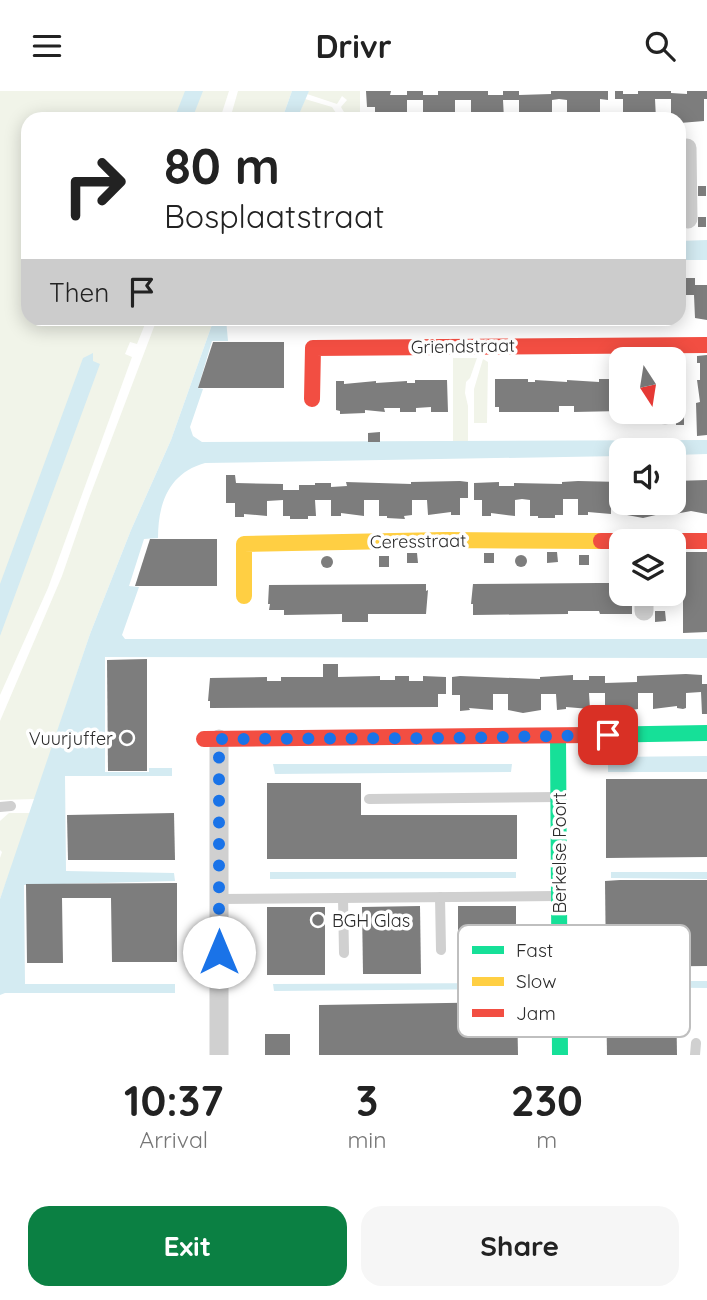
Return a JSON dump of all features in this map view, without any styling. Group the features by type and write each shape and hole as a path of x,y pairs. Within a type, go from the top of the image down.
{"street":[{"path":"686,148 707,148"},
{"path":"686,191 688,219"},
{"name":"Griendstraat","path":"686,348 707,345"},
{"name":"Griendstraat","path":"312,400 313,348 609,351"},
{"name":"Ceresstraat","path":"244,596 244,544 445,540 609,541"},
{"name":"Ceresstraat","path":"686,541 707,541"},
{"path":"219,1055 219,899 211,739 707,733"},
{"name":"Berkelse Poort","path":"558,736 559,925"},
{"name":"Berkelse Poort","path":"560,1037 560,1055"}],"lane":[{"path":"369,799 558,797"},
{"path":"219,899 559,895"},
{"path":"440,897 441,950"},
{"path":"343,898 344,953"},
{"path":"695,1043 695,1055"}],"shaded area":[{"path":"0,91 229,91 222,112 21,112 21,326 144,326 137,344 130,342 125,354 132,357 48,588 0,695"},
{"path":"238,91 292,91 284,112 232,112"},
{"path":"309,91 360,91 360,112 344,112 341,107 347,100 342,96 337,104 307,94"},
{"path":"305,99 332,107 335,112 300,112"},
{"path":"154,326 212,326 171,440 131,530 90,634 35,799 0,800 0,721 62,576"},
{"path":"453,358 477,358 466,382 468,441 453,441"},
{"path":"483,359 488,362 487,423 474,423 474,389"},
{"path":"9,813 31,813 0,899 0,821"}],"water":[{"path":"185,91 203,91 195,112 177,112"},
{"path":"292,91 309,91 300,112 284,112"},
{"path":"707,240 707,260 686,260 686,241"},
{"path":"212,326 227,326 228,341 212,341 198,388 203,389 190,427 193,436 202,442 609,440 609,456 205,463 182,474 174,482 163,502 158,538 144,539 129,586 139,587 122,635 125,639 707,639 707,658 105,657 105,772 149,772 149,768 172,768 172,776 65,776 66,871 174,873 175,881 24,885 25,984 175,984 175,993 0,995 0,899 90,634 131,530 171,440"},
{"path":"93,353 93,361 100,364 0,636 0,584 83,358"},
{"path":"686,440 707,440 707,454 686,455"},
{"path":"707,756 707,772 608,772 608,757"},
{"path":"273,764 512,764 511,772 275,774"},
{"path":"270,872 516,872 516,878 270,879"},
{"path":"611,872 707,872 707,879 611,878"},
{"path":"690,981 707,981 707,988 690,988"},
{"path":"458,983 458,989 274,991 273,984"}],"building":[{"path":"366,91 391,91 390,95 407,95 407,91 423,91 423,95 438,95 438,91 488,91 488,95 503,95 503,91 519,91 519,95 551,94 551,91 608,91 608,100 600,99 600,112 567,112 567,100 559,99 552,100 552,112 519,112 519,100 503,100 504,112 471,112 471,100 455,100 455,112 423,112 423,100 407,100 407,112 375,112 375,107 367,107"},
{"path":"615,91 623,91 623,94 671,91 687,94 687,91 707,91 707,99 704,99 704,121 686,122 686,112 671,112 671,99 655,99 656,112 623,112 623,99 615,99"},
{"path":"698,186 706,186 706,196 698,196"},
{"path":"698,217 706,217 706,227 698,227"},
{"path":"686,278 695,278 695,285 707,285 707,320 695,318 694,295 686,295"},
{"path":"213,342 284,342 284,388 198,388"},
{"path":"707,355 707,435 697,436 696,403 700,402 697,380 700,380 700,363 697,363 697,356"},
{"path":"495,379 599,382 599,379 609,379 609,411 574,412 574,406 559,406 559,412 499,412 499,407 495,407"},
{"path":"415,380 447,380 448,412 431,412 431,407 416,408 416,412 384,408 385,412 365,410 365,413 340,414 340,411 336,410 336,381 344,381 344,384 376,381 415,383"},
{"path":"380,432 380,442 368,442 368,433"},
{"path":"226,475 235,475 236,483 283,484 283,490 299,490 299,485 315,483 331,483 331,487 347,486 346,482 411,484 460,481 468,482 468,498 460,498 460,515 451,515 451,512 428,515 427,500 412,500 412,515 404,516 405,519 387,518 379,516 379,500 364,500 364,516 341,513 341,516 331,516 331,500 315,500 316,516 290,519 290,516 283,516 283,500 267,501 267,516 244,514 244,517 235,517 235,503 226,503"},
{"path":"707,480 707,514 686,512 686,481"},
{"path":"499,482 499,486 514,486 514,483 609,482 609,514 588,512 588,515 578,515 578,499 563,499 563,515 538,518 530,516 530,500 522,499 515,500 515,516 491,513 491,516 482,516 482,500 474,500 474,483"},
{"path":"627,515 656,515 643,518"},
{"path":"150,539 217,539 217,586 135,586"},
{"path":"547,552 557,552 558,562 547,563"},
{"path":"686,552 707,552 707,632 683,633"},
{"path":"407,553 417,553 418,563 407,563"},
{"path":"484,553 494,553 494,563 484,563"},
{"path":"521,555 527,561 521,567 515,561"},
{"path":"579,555 589,555 589,565 579,565"},
{"path":"327,556 333,562 327,568 321,562"},
{"path":"379,556 389,556 389,567 379,567"},
{"path":"609,583 609,606 632,606 632,614 568,611 568,614 473,615 473,584"},
{"path":"426,584 426,614 368,614 368,622 342,622 342,614 284,615 284,610 269,610 268,604 269,585"},
{"path":"655,611 665,611 666,621 655,622"},
{"name":"Vuurjuffer","path":"147,659 147,771 108,771 107,660"},
{"path":"323,664 338,664 338,677 380,676 380,680 395,680 395,676 409,676 409,681 423,681 423,676 446,677 446,694 438,694 438,707 210,708 210,678 267,677 267,681 281,681 281,677 323,677"},
{"path":"573,675 573,680 589,680 589,676 605,676 605,683 637,682 637,676 702,675 702,684 707,684 707,714 702,714 701,692 686,693 686,708 683,709 677,706 653,709 653,693 638,693 638,709 619,712 605,709 605,693 589,693 590,709 566,707 557,710 556,694 541,694 541,710 523,713 508,710 508,694 493,694 493,710 469,708 470,710 460,711 460,695 452,695 452,677 460,676 540,679"},
{"path":"606,779 707,779 707,857 606,858"},
{"path":"267,783 361,783 361,815 517,815 517,859 267,859"},
{"path":"174,813 175,860 68,860 67,815"},
{"path":"707,880 707,966 690,966 690,925 606,925 605,881"},
{"path":"177,883 177,962 112,962 111,898 62,898 63,963 27,963 26,884"},
{"path":"420,906 421,974 363,974 362,907"},
{"path":"458,906 516,906 516,925 458,925"},
{"path":"267,907 325,907 325,975 267,975"},
{"path":"458,1003 458,1037 518,1037 518,1055 319,1055 319,1005"},
{"path":"265,1034 290,1034 290,1055 265,1055"},
{"path":"607,1037 677,1037 677,1055 607,1055"}],"traffic: fast":[{"path":"591,735 707,733"},
{"path":"558,736 559,925"},
{"path":"560,1037 560,1055"}],"traffic: slow":[{"path":"244,596 244,544 445,540 601,541"}],"traffic: jam":[{"path":"312,399 313,348 707,345"},
{"path":"601,541 707,541"},
{"path":"204,739 591,735"}],"place":[{"name":"Vuurjuffer","path":"127,738"},
{"name":"BGH Glas","path":"318,920"}],"route":[{"path":"219,952 219,739 608,735"}]}
